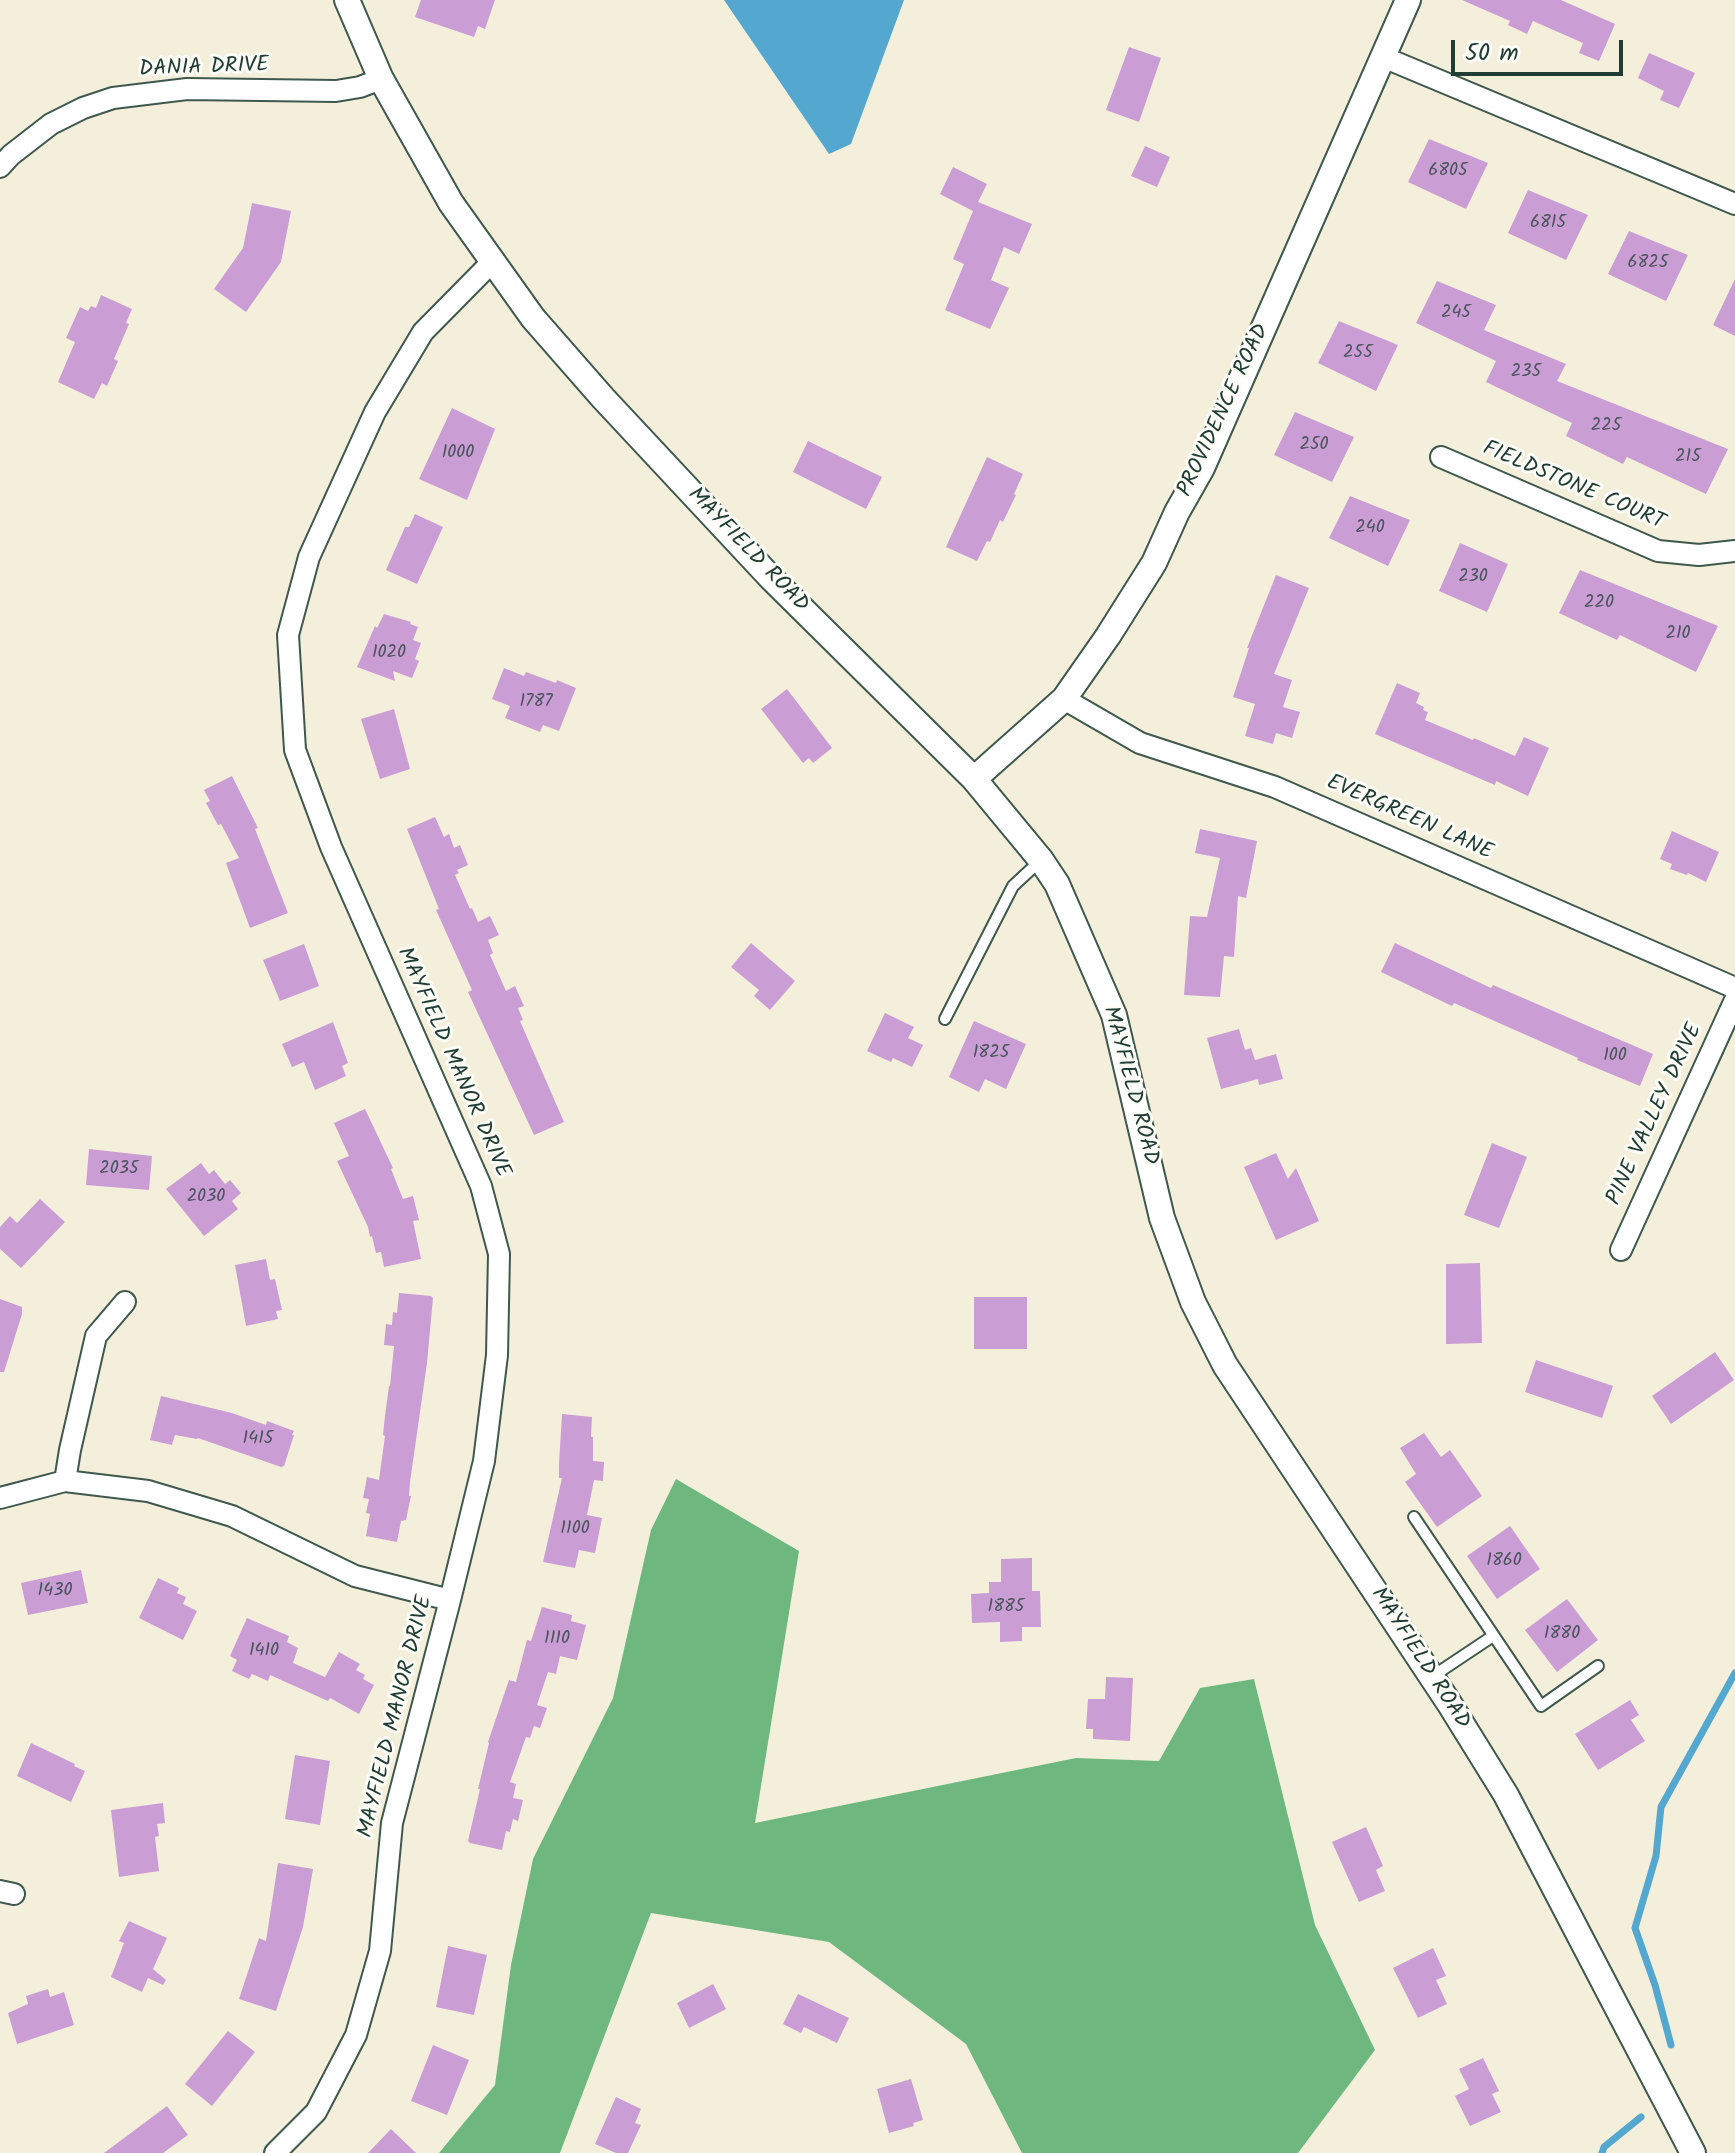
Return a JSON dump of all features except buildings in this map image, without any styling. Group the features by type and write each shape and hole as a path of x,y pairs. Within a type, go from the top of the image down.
{"street":[{"name":"MAYFIELD ROAD","path":"347,0 381,79 451,203 533,318 678,480 771,578 974,779 1057,884 1114,1015 1162,1218 1193,1302 1225,1365 1506,1795 1693,2153"},
{"name":"PROVIDENCE ROAD","path":"974,779 1064,699 1154,563 1177,512 1202,468 1408,0"},
{"path":"1383,57 1735,204"},
{"name":"DANIA DRIVE","path":"0,167 51,124 113,98 187,89 336,91 381,79"},
{"name":"MAYFIELD MANOR DRIVE","path":"275,2153 316,2112 356,2035 380,1951 392,1823 484,1461 497,1355 499,1254 481,1186 331,847 295,750 288,635 309,557 375,412 423,332 492,262"},
{"name":"FIELDSTONE COURT","path":"1441,457 1658,551 1699,555 1735,551"},
{"name":"EVERGREEN LANE","path":"1064,699 1140,743 1275,787 1735,988"},
{"name":"PINE VALLEY DRIVE","path":"1621,1250 1735,1000"},
{"path":"65,1481 96,1336 125,1302"},
{"path":"0,1498 65,1481 148,1491 232,1516 355,1576 450,1600"}],"lane":[{"path":"945,1019 1013,886 1041,860"},
{"path":"1414,1517 1541,1706 1598,1666"},
{"path":"1431,1677 1493,1636"}],"green space":[{"path":"676,1479 799,1551 755,1823 1076,1758 1159,1761 1200,1688 1254,1679 1315,1925 1375,2050 1298,2153 1022,2153 966,2044 829,1942 651,1913 560,2153 439,2153 495,2085 511,1965 533,1859 613,1698 651,1530"}],"water":[{"path":"724,0 904,0 851,144 829,154"}],"waterway":[{"path":"1671,2045 1635,1928 1656,1856 1661,1807 1735,1673"},
{"path":"1602,2153 1604,2147 1641,2117"}]}
